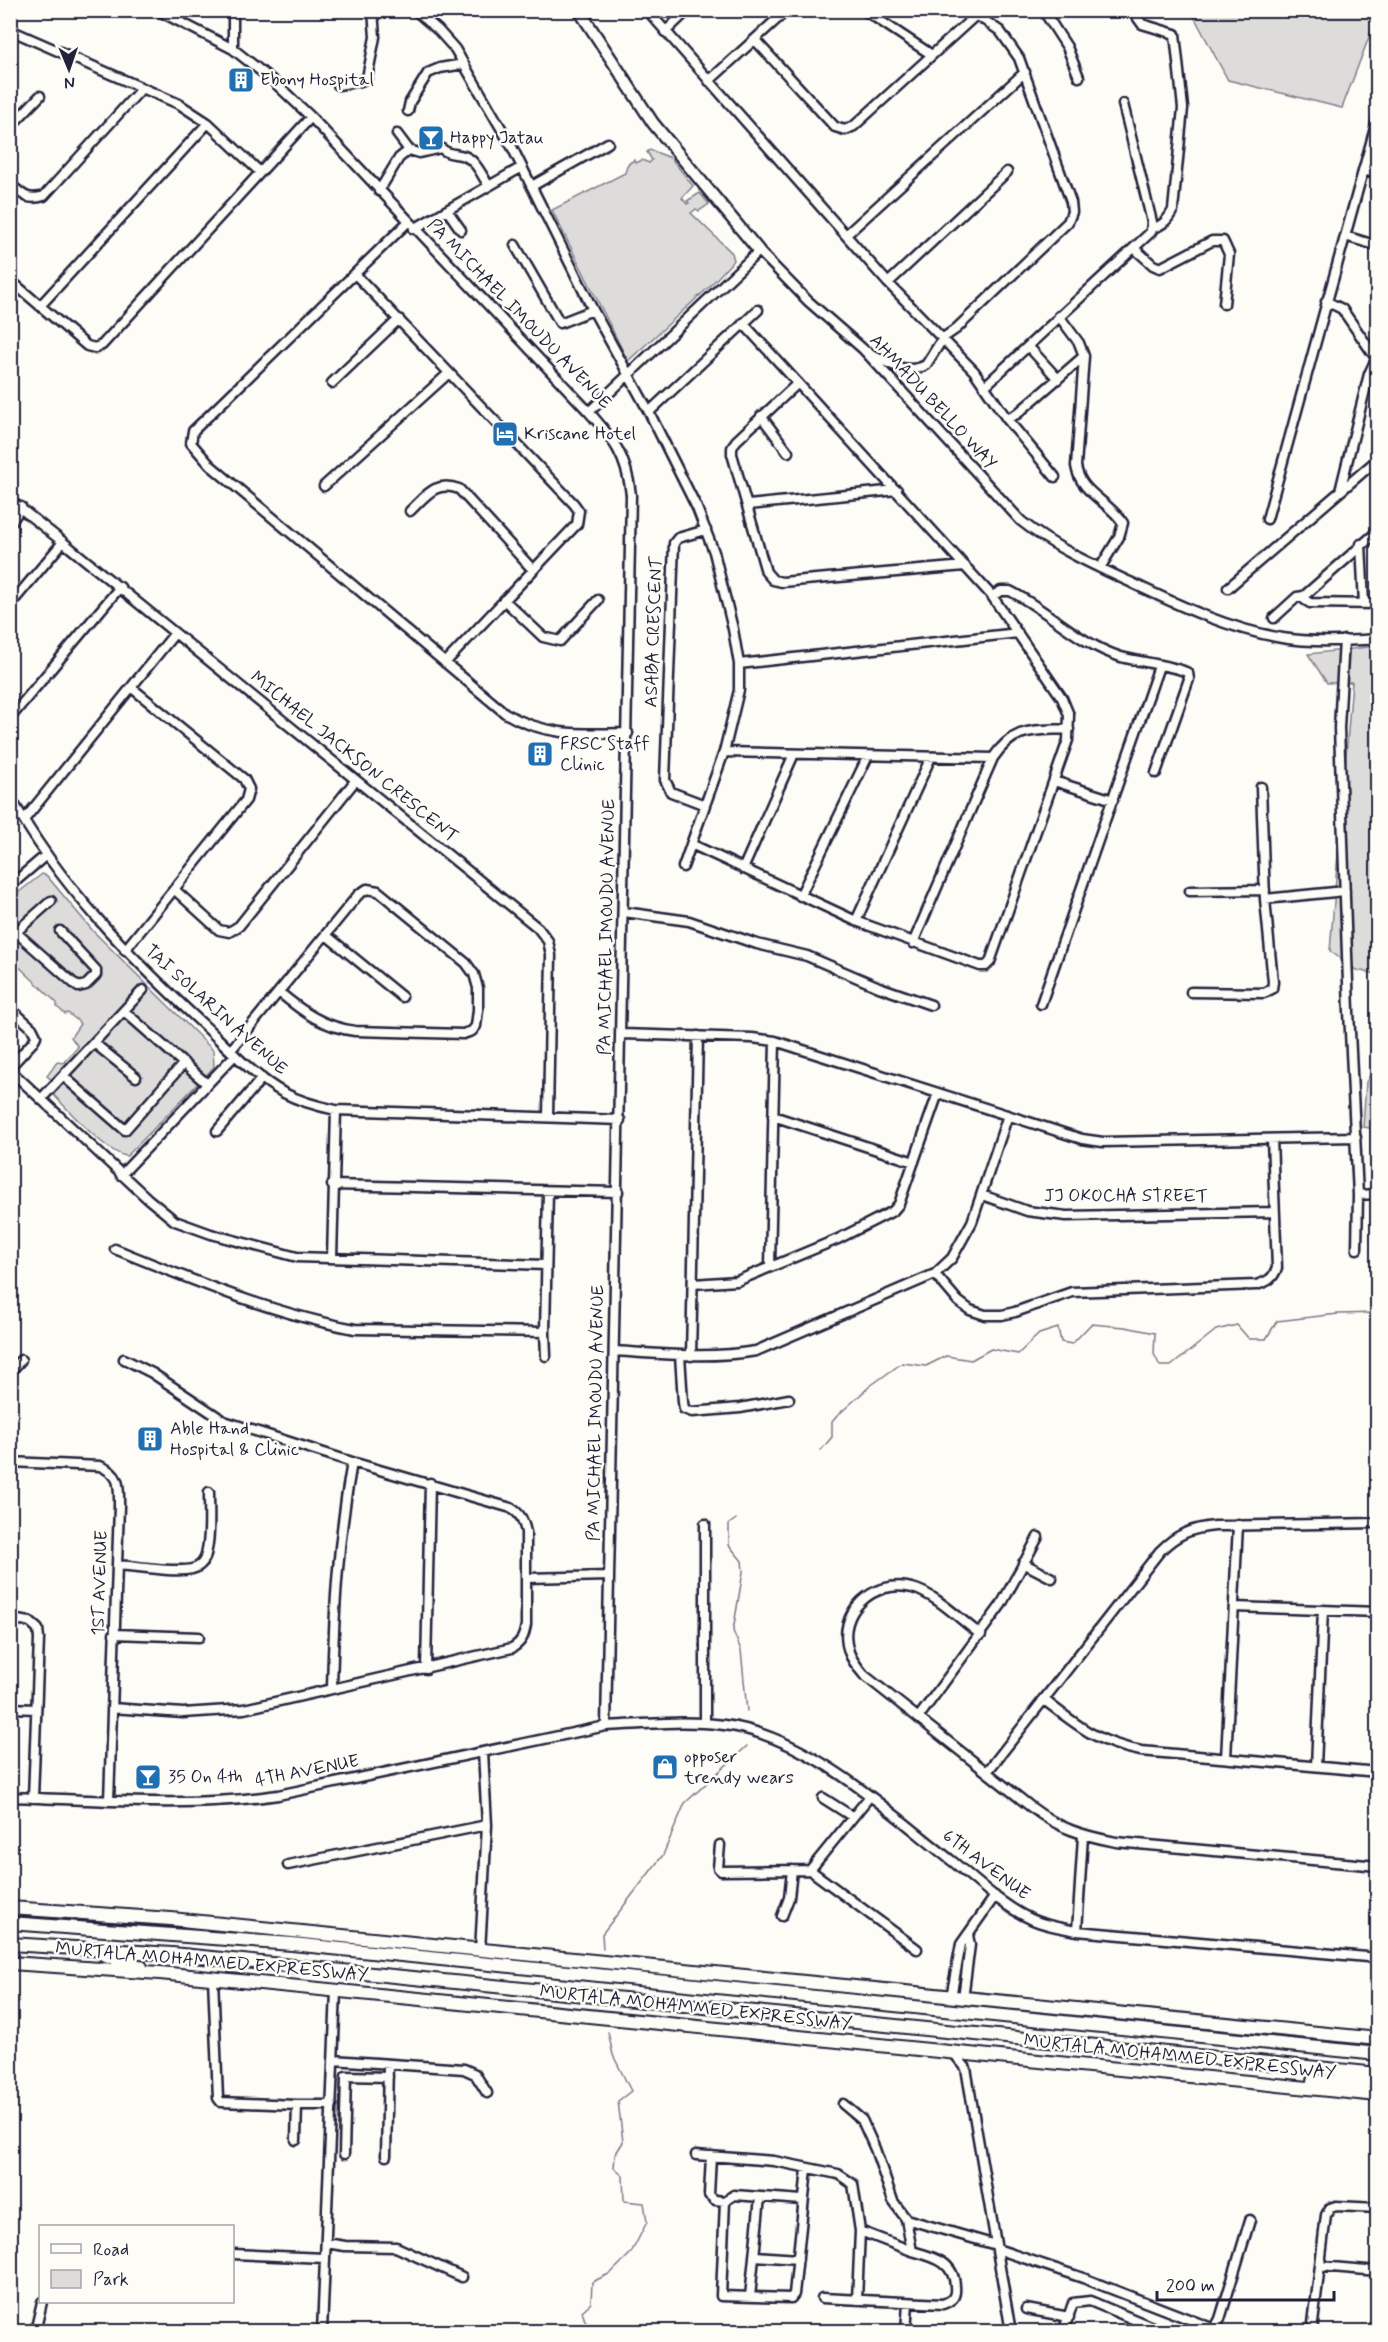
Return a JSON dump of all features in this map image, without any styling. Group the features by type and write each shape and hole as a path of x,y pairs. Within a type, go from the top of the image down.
{"highway":[{"name":"MURTALA MOHAMMED EXPRESSWAY","path":"10,1908 171,1919 1377,2039"},
{"name":"MURTALA MOHAMMED EXPRESSWAY","path":"10,1923 292,1944 1373,2054"},
{"path":"292,1944 377,1940"},
{"name":"MURTALA MOHAMMED EXPRESSWAY","path":"10,1944 172,1954 1377,2074"},
{"path":"85,1948 160,1973"},
{"name":"MURTALA MOHAMMED EXPRESSWAY","path":"10,1963 213,1978 1377,2095"},
{"path":"1308,2032 1373,2054"},
{"path":"1246,2082 1291,2080 1360,2083 1377,2080"}],"main road":[{"name":"AHMADU BELLO WAY","path":"579,10 668,144 759,251"}],"street":[{"name":"PA MICHAEL IMOUDU AVENUE","path":"157,10 233,49 272,80 311,117 411,226 590,412 614,440 624,457 629,474 632,495 628,734 606,1726"},
{"path":"233,10 233,49"},
{"path":"338,85 367,78 375,37 373,10"},
{"path":"415,10 455,49 522,167 593,310 649,412 706,530 723,585 739,663 739,690 724,752 682,867"},
{"path":"647,10 888,282 974,371 1006,419 1055,477"},
{"path":"665,32 688,10"},
{"path":"709,81 787,10"},
{"path":"864,10 932,55"},
{"path":"863,349 892,365 911,370 926,365 943,338 956,329 1070,218 1071,202 1019,58 1000,31 962,10"},
{"path":"755,40 836,127 845,130 855,126 932,55 988,10"},
{"path":"1043,10 1067,47 1079,77"},
{"path":"1132,10 1142,24 1175,34 1182,90 1183,108 1173,210 1167,221 1151,229"},
{"path":"10,30 179,104 208,123 260,172"},
{"path":"408,111 410,102 428,73 440,68 464,64"},
{"path":"846,235 1025,72"},
{"path":"10,184 22,195 33,200 44,196 142,88"},
{"path":"10,127 40,96"},
{"path":"985,386 1149,236 1152,222 1123,104"},
{"path":"10,280 87,346 94,348 102,345 311,117"},
{"path":"1267,519 1326,301 1363,170 1375,136 1377,117"},
{"path":"40,306 208,123"},
{"path":"397,134 409,150 419,153 441,148 447,153 465,156 473,161 489,186"},
{"path":"532,186 608,143"},
{"path":"379,191 399,158 409,150"},
{"path":"522,167 447,210 411,226 356,274 193,431 191,443 210,465 505,713 521,723 541,730 567,733 628,734"},
{"path":"1363,170 1377,174"},
{"path":"888,282 1007,172"},
{"path":"447,210 461,230"},
{"path":"1345,236 1377,246"},
{"path":"1135,249 1153,265 1160,268 1212,241 1223,241 1229,254 1224,304"},
{"path":"515,245 560,323 593,310"},
{"path":"590,412 759,251"},
{"name":"AHMADU BELLO WAY","path":"759,251 808,301 863,349 1021,521 1044,539 1186,608 1256,633 1315,641 1377,639"},
{"path":"356,274 579,511 577,524 445,663"},
{"path":"1326,301 1342,309 1377,360 1369,375 1340,491"},
{"path":"649,412 758,310"},
{"path":"1059,316 1079,343 1084,356 1077,477 1118,515 1123,523 1119,537 1100,568"},
{"path":"332,382 399,319"},
{"path":"691,844 856,921 913,943 980,966 986,966 990,962 1066,747 1069,729 1070,715 1062,698 992,596 743,323"},
{"path":"1028,346 1058,379"},
{"path":"1006,419 1017,414 1084,356"},
{"path":"324,486 449,373"},
{"path":"798,383 736,441 732,448 766,572 773,580 782,582 965,566"},
{"path":"761,417 788,452"},
{"path":"1228,588 1377,459"},
{"path":"410,511 438,487 448,485 459,489 533,570"},
{"path":"748,506 897,490"},
{"name":"MICHAEL JACKSON CRESCENT","path":"10,500 538,928 548,941 551,955 548,1117"},
{"path":"10,524 21,507"},
{"name":"ASABA CRESCENT","path":"705,805 671,792 665,780 674,543 678,538 706,530"},
{"path":"1275,618 1298,597 1304,596 1377,531"},
{"path":"10,605 63,542"},
{"path":"1362,544 1364,604"},
{"path":"10,718 120,587"},
{"path":"992,596 1001,591 1010,591 1104,650 1159,666 1184,670 1188,673 1189,679 1156,773"},
{"path":"1304,596 1305,600 1310,603 1377,604"},
{"path":"504,600 543,637 560,641 598,600"},
{"path":"24,820 175,633"},
{"path":"739,663 1018,633"},
{"path":"1344,640 1339,728 1356,1137 1357,1249"},
{"path":"1041,1004 1159,666"},
{"path":"125,950 246,800 249,789 244,779 132,688"},
{"path":"913,943 993,758 1008,740 1016,735 1035,731 1069,729"},
{"path":"724,752 993,758"},
{"path":"743,869 794,754"},
{"path":"800,896 868,756"},
{"path":"856,921 931,757"},
{"path":"175,890 219,930 229,932 239,926 355,781"},
{"path":"1054,781 1113,800"},
{"path":"1191,992 1264,993 1272,989 1265,894 1261,787"},
{"name":"TAI SOLARIN AVENUE","path":"10,796 46,855 125,950 233,1052 262,1078 283,1092 308,1104 336,1110 620,1120"},
{"path":"10,886 46,855"},
{"path":"121,1175 207,1084 279,992 358,895 367,890 378,891 466,963 474,974 478,988 476,1026 472,1031 463,1034 338,1029 316,1021 279,992"},
{"path":"1190,891 1265,894 1345,891"},
{"path":"51,901 13,930 78,987 86,985 96,975 96,970 60,931"},
{"path":"624,912 689,921 757,944 807,956 879,987 932,1005"},
{"path":"326,935 402,997"},
{"path":"41,1100 143,990"},
{"path":"10,1008 32,1028 36,1036 10,1069 121,1175 175,1221 270,1251 297,1257 545,1265"},
{"path":"124,1011 207,1084"},
{"path":"621,1034 775,1041 1082,1139 1103,1142 1356,1137"},
{"path":"691,1356 698,1036"},
{"path":"770,1266 775,1041"},
{"path":"94,1043 136,1077"},
{"path":"63,1076 125,1130 184,1063"},
{"path":"217,1131 262,1078"},
{"path":"693,1284 737,1281 886,1216 899,1204 938,1093"},
{"path":"332,1258 332,1185 336,1110"},
{"path":"614,1350 691,1356 730,1355 756,1351 935,1274 952,1258 962,1244 982,1195 1008,1115"},
{"path":"773,1116 914,1162"},
{"path":"935,1274 958,1301 970,1310 986,1315 1015,1312 1072,1292 1256,1285 1274,1277 1277,1268 1272,1139"},
{"path":"332,1185 618,1192"},
{"path":"546,1356 545,1265 548,1191"},
{"path":"1358,1195 1377,1194"},
{"name":"JJ OKOCHA STREET","path":"982,1195 1027,1211 1066,1216 1274,1212"},
{"path":"114,1249 210,1287 331,1325 355,1329 545,1332"},
{"path":"680,1355 684,1409 692,1412 740,1408 789,1399"},
{"path":"10,1372 21,1359"},
{"path":"112,1708 183,1713 244,1710 512,1648 520,1643 526,1625 526,1532 519,1513 511,1508 352,1462 224,1421 152,1373 124,1359"},
{"name":"1ST AVENUE","path":"10,1462 100,1466 111,1471 117,1478 119,1490 109,1801"},
{"path":"332,1688 336,1572 342,1515 352,1462"},
{"path":"426,1669 430,1483"},
{"path":"117,1565 178,1569 191,1569 199,1566 205,1560 207,1547 209,1492"},
{"path":"987,1772 1160,1551 1183,1532 1197,1528 1238,1525 1377,1523"},
{"path":"705,1524 705,1723"},
{"path":"1226,1758 1238,1525"},
{"path":"918,1718 1001,1605 1038,1537"},
{"path":"1023,1563 1052,1578"},
{"path":"527,1578 609,1576"},
{"path":"981,1635 927,1594 915,1588 899,1585 885,1587 871,1593 860,1602 852,1613 846,1637 849,1651 864,1675 1052,1822 1083,1836 1116,1842 1377,1866"},
{"path":"1234,1607 1377,1612"},
{"path":"1316,1766 1323,1610"},
{"path":"10,1619 30,1622 38,1629 33,1798"},
{"path":"114,1634 199,1636"},
{"path":"1043,1699 1088,1733 1121,1747 1377,1772"},
{"path":"10,1708 36,1710"},
{"name":"6TH AVENUE","path":"606,1726 705,1723 752,1730 781,1740 817,1760 870,1796 995,1896 1031,1919 1054,1927 1377,1958"},
{"name":"4TH AVENUE","path":"10,1797 173,1803 246,1800 290,1793 606,1726"},
{"path":"480,1951 487,1825 483,1752"},
{"path":"810,1870 870,1796"},
{"path":"823,1798 854,1817"},
{"path":"288,1865 487,1825"},
{"path":"1077,1931 1083,1836"},
{"path":"720,1845 718,1868 721,1872 810,1870 916,1949"},
{"path":"782,1916 789,1898 792,1870"},
{"path":"957,1998 970,1946 968,1935 995,1896"},
{"path":"213,1978 218,2098 221,2102 332,2105"},
{"path":"322,2331 336,1990"},
{"path":"952,2051 966,2068 1011,2331"},
{"path":"966,2068 978,2054"},
{"path":"333,2060 464,2069 475,2074 487,2093"},
{"path":"386,2156 388,2064"},
{"path":"344,2154 346,2076 388,2077"},
{"path":"843,2104 862,2120 893,2201 906,2219 912,2251"},
{"path":"296,2140 297,2105"},
{"path":"696,2155 774,2161 838,2174 853,2184 860,2231 857,2300"},
{"path":"711,2156 708,2195 715,2200 725,2201 734,2195 802,2200"},
{"path":"725,2201 721,2296 791,2298 796,2287 802,2200 807,2169"},
{"path":"750,2297 760,2197"},
{"path":"1312,2331 1324,2228 1330,2208 1336,2206 1377,2208"},
{"path":"906,2219 997,2247 1219,2330 1220,2319 1250,2220"},
{"path":"822,2298 943,2304 952,2300 955,2294 954,2274 942,2260 860,2231"},
{"path":"326,2243 345,2246 396,2247 462,2277"},
{"path":"234,2254 325,2258"},
{"path":"754,2256 798,2259"},
{"path":"1320,2266 1377,2271"},
{"path":"1063,2331 1073,2302 1090,2301 1164,2331"},
{"path":"35,2331 42,2303"},
{"path":"906,2331 908,2303"},
{"path":"1026,2309 1069,2316"},
{"path":"1377,2322 1377,2331"}],"green space":[{"path":"1377,10 1377,16 1342,108 1228,80 1191,11"},
{"path":"650,150 671,158 693,186 682,198 687,204 689,203 687,201 700,193 709,204 691,213 732,253 734,260 709,287 628,361 552,210 625,173 630,162 634,160 636,163 642,160 649,163 652,160 647,152"},
{"path":"1377,646 1377,974 1356,970 1330,951 1352,682 1327,683 1308,654"},
{"path":"42,874 47,876 93,931 213,1050 214,1067 127,1156 108,1147 97,1138 46,1087 52,1080 47,1076 57,1062 63,1063 78,1047 71,1037 80,1024 57,1007 57,1003 11,959 10,899"},
{"path":"1377,1063 1377,1129 1363,1127 1366,1082"}],"waterway":[{"path":"821,1450 832,1437 832,1422 838,1415 870,1386 902,1363 926,1366 946,1356 971,1360 991,1349 1018,1354 1039,1334 1058,1328 1061,1342 1072,1344 1091,1324 1155,1333 1154,1354 1160,1366 1171,1366 1216,1330 1237,1325 1249,1339 1266,1339 1277,1321 1338,1314 1378,1313"},
{"path":"736,1519 729,1524 729,1545 742,1561 743,1572 733,1631 741,1650 747,1711"},
{"path":"603,1949 602,1934 663,1855 685,1803 747,1746"},
{"path":"593,2332 585,2321 582,2311 591,2303 592,2282 611,2273 631,2253 647,2222 644,2203 624,2201 623,2176 614,2168 615,2155 623,2142 618,2101 631,2091 613,2055 608,2032"}],"place":[{"name":"Ebony Hospital","path":"241,80"},
{"name":"Happy Jatau","path":"431,138"},
{"name":"Kriscane Hotel","path":"505,434"},
{"name":"FRSC Staff Clinic","path":"540,754"},
{"name":"Able Hand Hospital & Clinic","path":"150,1439"},
{"name":"opposer trendy wears","path":"665,1767"},
{"name":"35 On 4th","path":"148,1777"}]}
